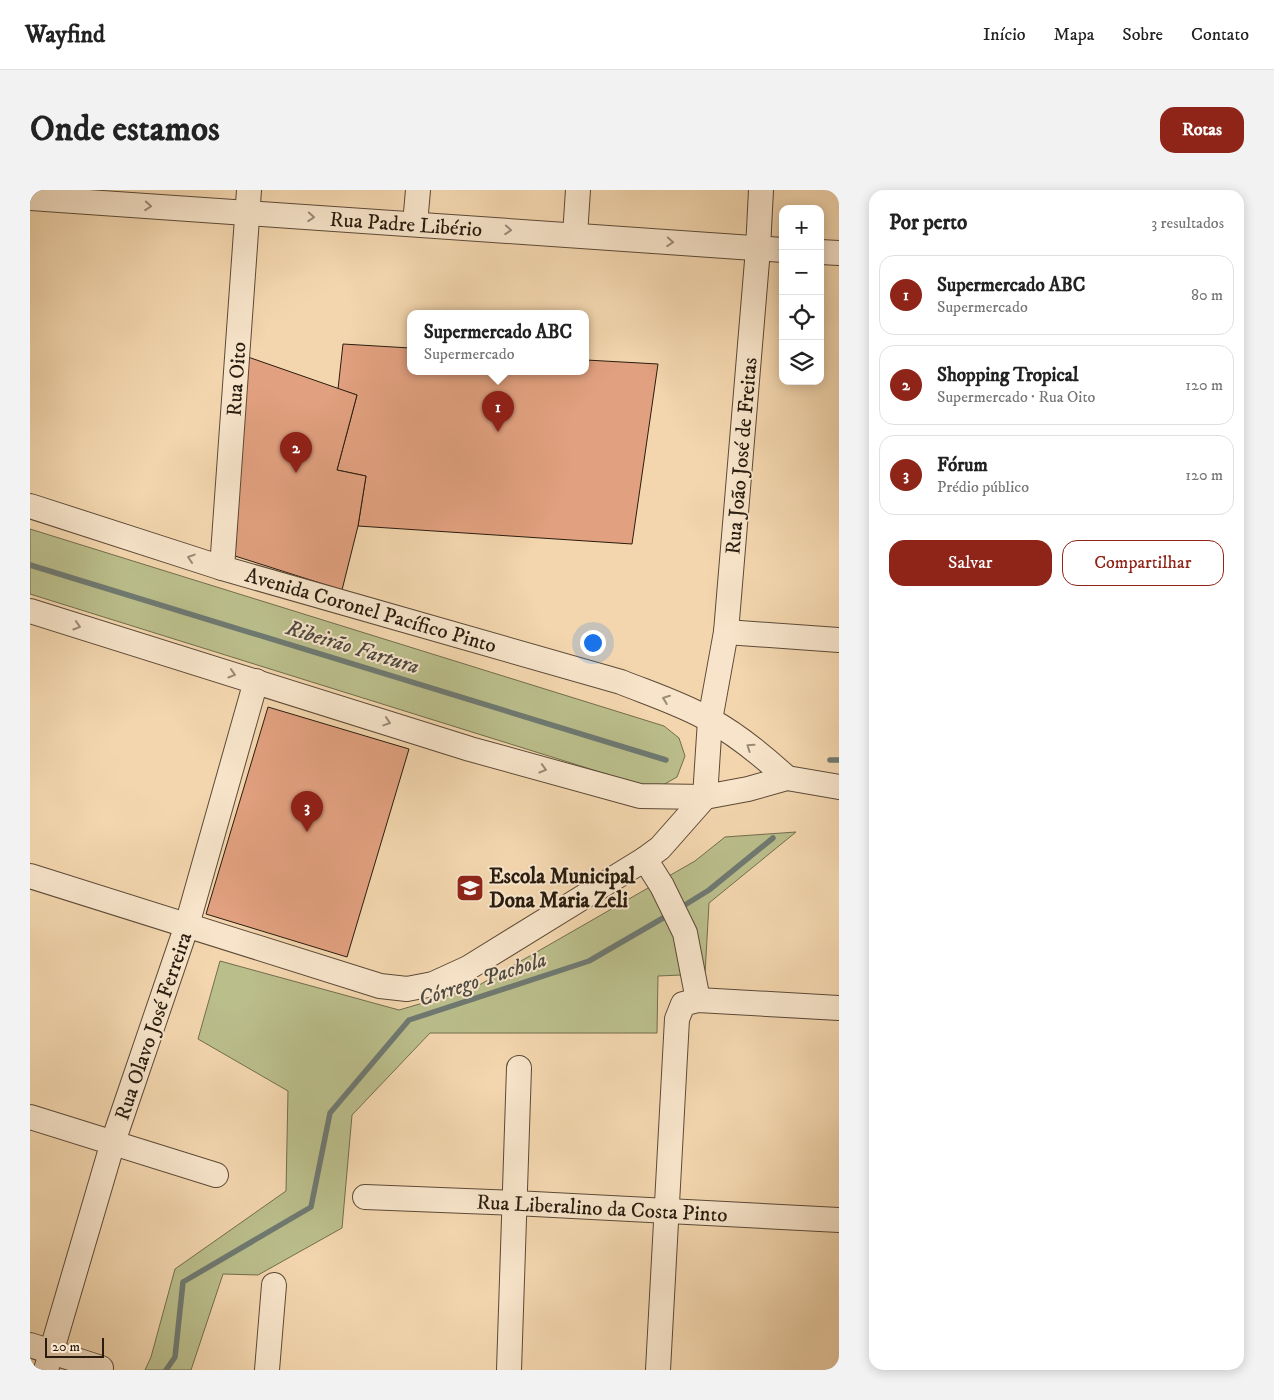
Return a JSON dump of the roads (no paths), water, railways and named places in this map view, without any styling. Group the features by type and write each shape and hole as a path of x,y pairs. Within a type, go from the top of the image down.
{"street":[{"path":"415,224 418,190"},
{"path":"575,235 578,190"},
{"name":"Rua João José de Freitas","path":"705,797 710,720 726,632 762,190"},
{"name":"Rua Padre Libério","path":"30,198 248,201 415,224 779,250"},
{"name":"Rua Oito","path":"222,568 248,201"},
{"path":"824,252 839,253"},
{"name":"Avenida Coronel Pacífico Pinto","path":"30,506 222,568 621,682 672,702 710,720 757,751 787,778"},
{"path":"30,611 470,749 640,796 705,797 787,778 839,787"},
{"path":"726,632 839,640"},
{"name":"Rua Olavo José Ferreira","path":"42,1356 187,925 256,681"},
{"path":"30,876 380,986 407,989 434,984 468,968 645,859 660,848 705,797"},
{"path":"645,859 662,886 684,933 698,1000"},
{"path":"658,1370 678,1019 683,1004 698,1000 839,1008"},
{"path":"509,1370 519,1068"},
{"path":"30,1117 216,1175"},
{"name":"Rua Liberalino da Costa Pinto","path":"365,1197 839,1220"},
{"path":"267,1370 274,1285"},
{"path":"42,1356 101,1368"}],"waterway":[{"name":"Ribeirão Fartura","path":"30,565 666,760"},
{"name":"Córrego Pachola","path":"830,760 839,760"},
{"name":"Córrego Pachola","path":"680,908 709,890 773,838"},
{"name":"Córrego Pachola","path":"166,1370 175,1357 183,1282 311,1207 330,1113 409,1020 589,961 670,914"}],"place":[{"name":"Supermercado ABC","path":"498,432"},
{"name":"Shopping Tropical","path":"296,473"},
{"name":"Fórum","path":"307,832"},
{"name":"Escola Municipal Dona Maria Zeli","path":"470,888"}]}
